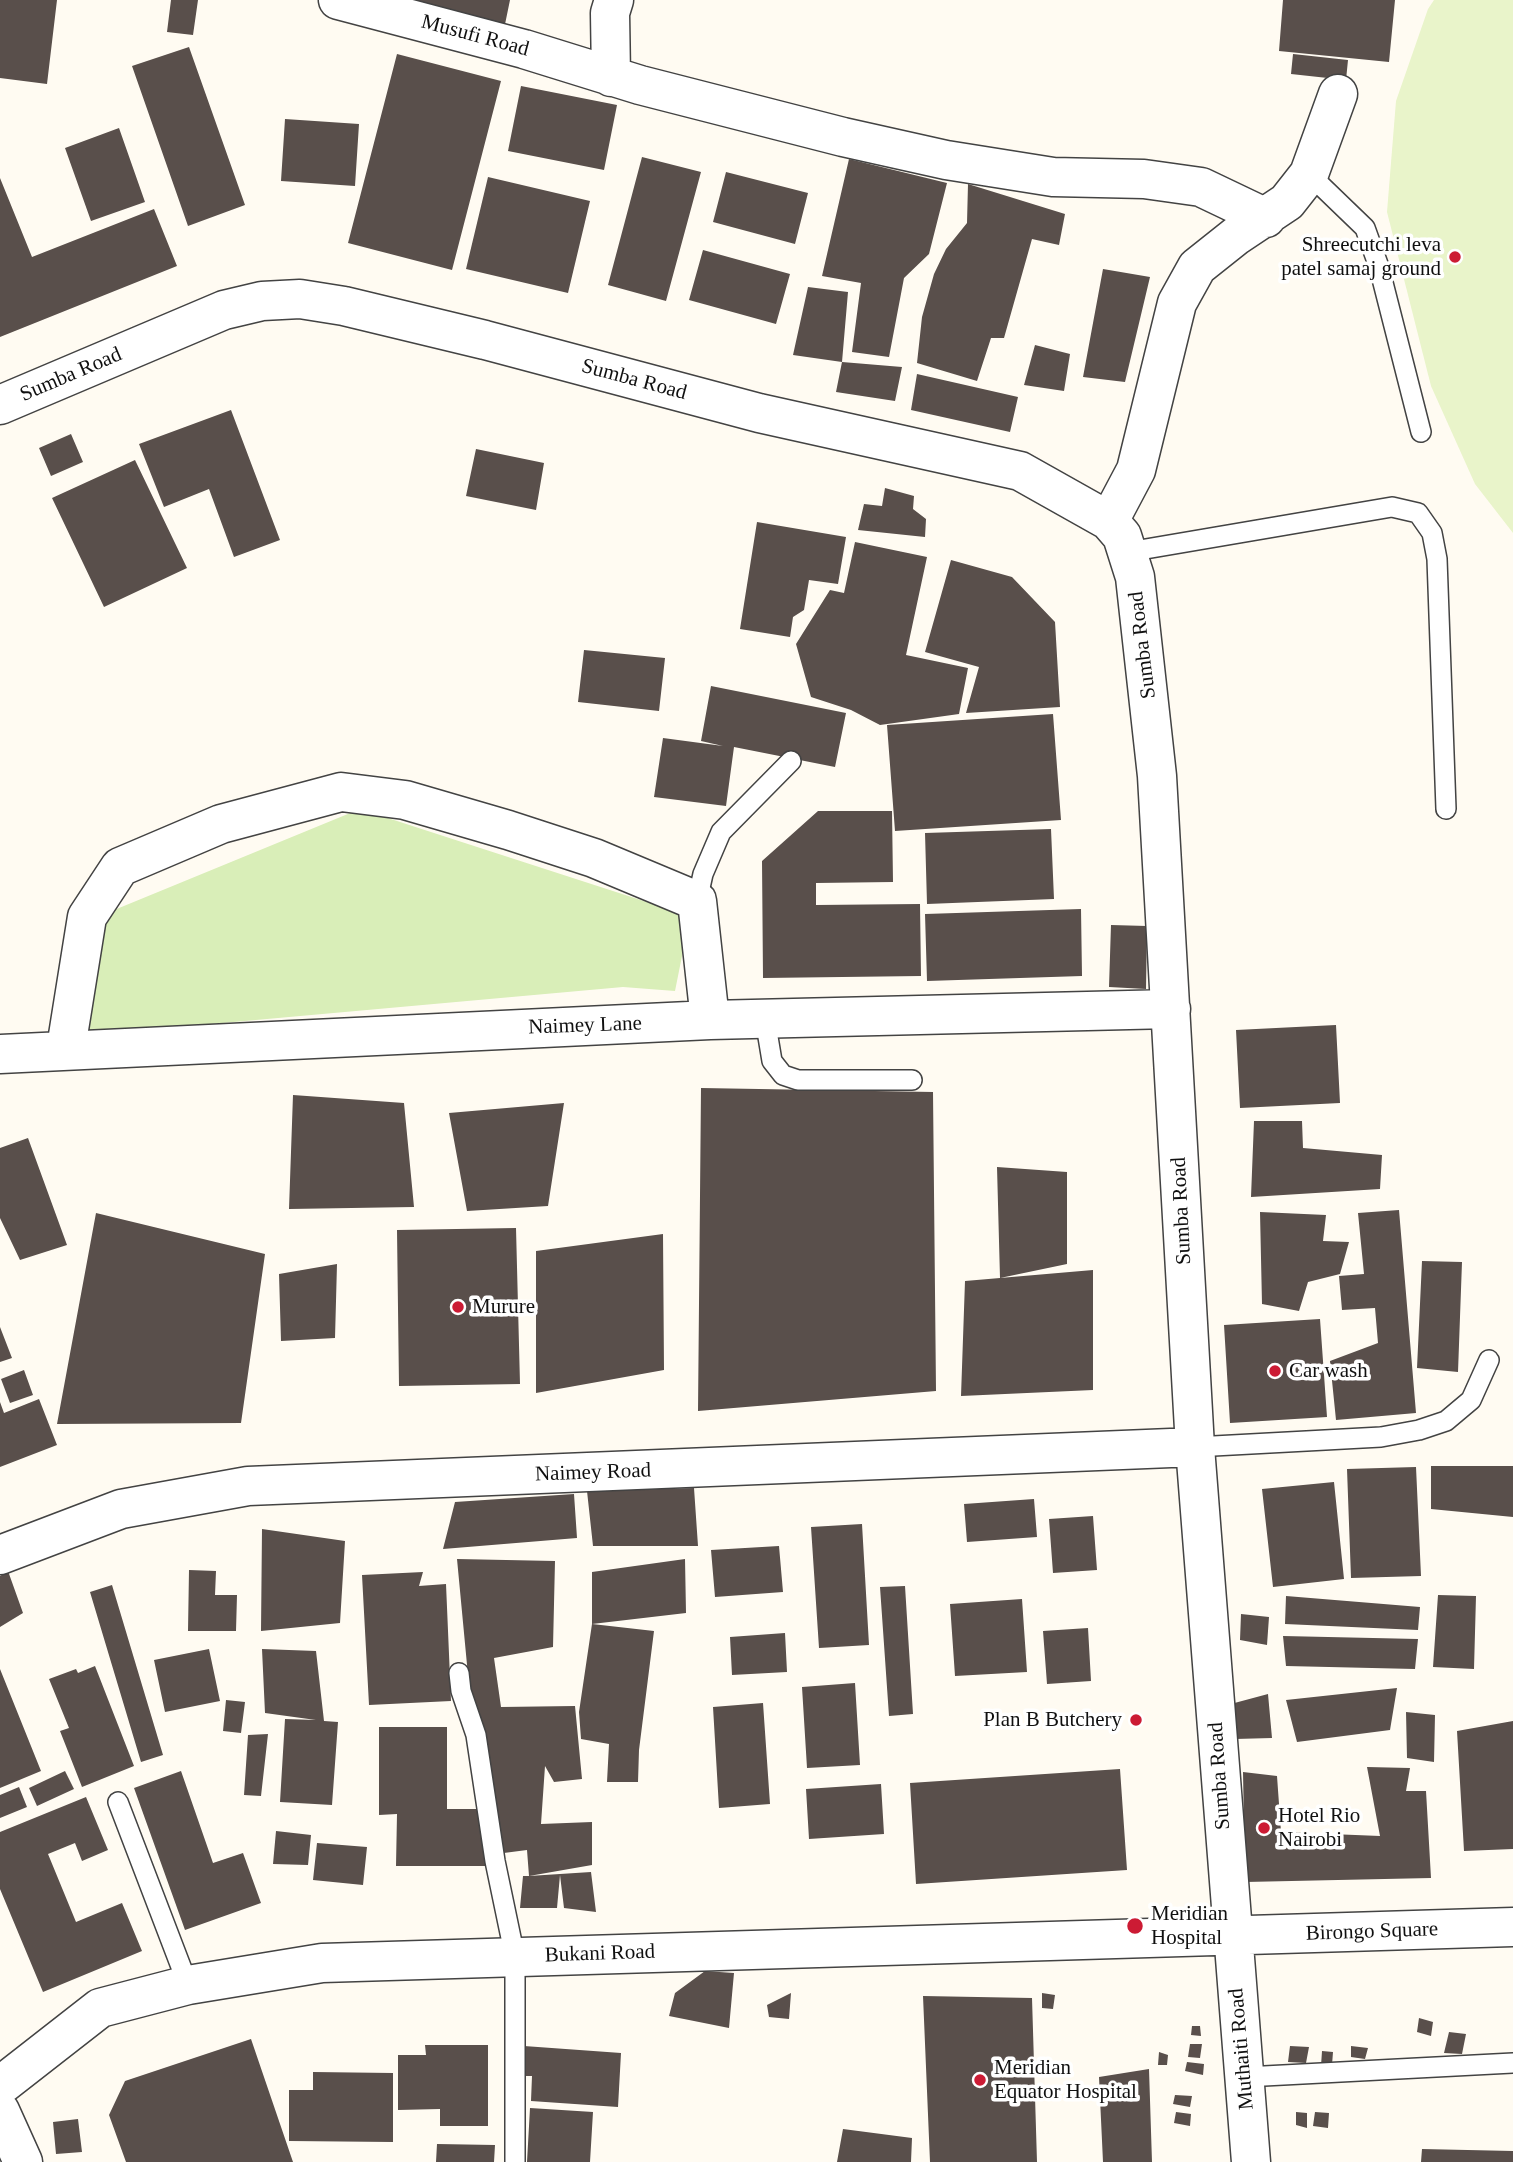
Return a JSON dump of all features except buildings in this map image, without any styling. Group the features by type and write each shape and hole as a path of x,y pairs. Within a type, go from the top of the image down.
{"street":[{"name":"Musufi Road","path":"338,0 524,48 611,77 843,138 946,160 1053,177 1144,179 1201,187 1266,218"},
{"path":"611,77 610,13 614,0"},
{"path":"1119,537 1177,303 1197,267 1236,236 1287,202 1308,174 1338,94"},
{"name":"Sumba Road","path":"0,405 224,310 262,301 300,299 344,306 485,340 760,413 1020,471 1119,537 1142,630 1157,775 1195,1447 1232,1937"},
{"path":"66,1048 87,917 120,867 221,824 341,792 405,800 508,830 594,858 697,901 710,1020"},
{"name":"Naimey Lane","path":"0,1054 66,1048 710,1020 1171,1009"},
{"name":"Naimey Road","path":"0,1555 121,1510 248,1486 1195,1447"},
{"name":"Birongo Square","path":"1232,1937 1513,1927"},
{"name":"Bukani Road","path":"0,2087 100,2008 188,1984 322,1963 1232,1937"},
{"name":"Muthaiti Road","path":"1232,1937 1251,2162"},
{"path":"0,2111 23,2162"}],"lane":[{"path":"1308,174 1364,228 1379,267 1421,432"},
{"path":"1119,537 1392,507 1418,513 1432,533 1437,559 1446,809"},
{"path":"697,901 703,874 721,832 791,761"},
{"path":"765,1019 772,1061 783,1075 799,1080 912,1080"},
{"path":"1195,1447 1381,1437 1419,1430 1446,1421 1471,1400 1489,1360"},
{"path":"458,1674 460,1691 476,1735 495,1861 514,1957 515,2162"},
{"path":"118,1802 188,1984"},
{"path":"1245,2077 1513,2063"}],"green space":[{"name":"Shreecutchi leva patel samaj ground","path":"1434,0 1513,0 1513,533 1475,484 1431,386 1387,212 1396,101 1428,9"},
{"path":"360,809 690,916 675,991 623,987 189,1026 66,1048 102,915"}],"place":[{"name":"Shreecutchi leva patel samaj ground","path":"1455,257"},
{"name":"Murure","path":"458,1307"},
{"name":"Car wash","path":"1275,1371"},
{"name":"Plan B Butchery","path":"1136,1720"},
{"name":"Hotel Rio Nairobi","path":"1264,1828"},
{"name":"Meridian Hospital","path":"1135,1926"},
{"name":"Meridian Equator Hospital","path":"980,2080"}]}
